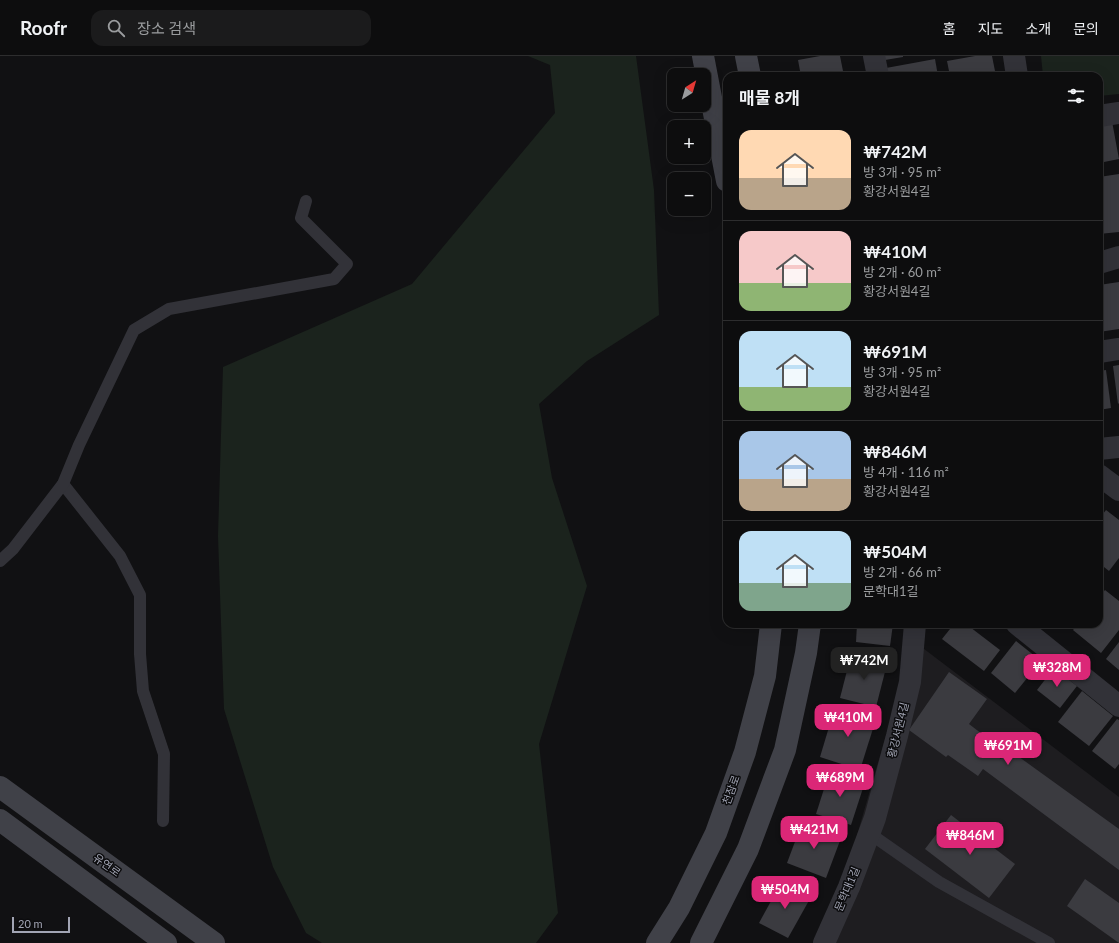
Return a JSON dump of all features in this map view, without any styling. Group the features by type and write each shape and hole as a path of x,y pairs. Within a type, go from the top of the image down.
{"street":[{"path":"703,56 723,160"},
{"path":"746,56 749,72"},
{"path":"874,56 877,72"},
{"path":"1014,56 1016,72"},
{"path":"1103,115 1119,113"},
{"path":"1103,262 1119,257"},
{"path":"1103,351 1119,349"},
{"path":"1103,449 1119,447"},
{"path":"1103,478 1119,490"},
{"name":"천잠로","path":"657,943 679,908 718,826 745,752 765,676 771,628"},
{"path":"701,943 748,849 785,750 806,653 809,628"},
{"name":"황강서원4길","path":"869,833 898,736 910,682 914,628"},
{"path":"1022,628 1119,706"},
{"name":"유연로","path":"0,787 214,943"},
{"path":"0,820 166,943"},
{"name":"문학대1길","path":"824,943 849,887 869,833"}],"lane":[{"path":"0,561 13,549 63,484 79,445 134,330 169,309 334,279 347,264 301,218 306,201"},
{"path":"63,484 120,556 140,595 140,654 143,691 164,754 163,820"},
{"path":"869,833 939,882 1049,943"}],"shaded area":[{"path":"528,56 636,56 654,190 659,315 587,361 539,404 552,478 587,586 539,744 558,913 536,943 322,943 306,933 273,867 224,709 218,536 223,367 412,284 555,113 550,65"},
{"path":"1041,56 1119,56 1119,94 1103,96 1103,72 1043,72"},
{"path":"907,636 1119,797 1119,943 816,943 853,849 897,697"}],"building":[{"path":"820,56 840,56 843,72 800,72 798,60"},
{"path":"885,56 903,56 903,57 885,60"},
{"path":"975,56 992,56 995,72 949,72 947,61"},
{"path":"935,59 937,72 886,72 886,68"},
{"path":"1111,116 1119,159 1103,162 1103,117"},
{"path":"1119,174 1119,232 1103,234 1103,176"},
{"path":"1119,282 1119,329 1103,331 1103,284"},
{"path":"1119,365 1119,403 1118,404 1113,366"},
{"path":"1103,370 1106,370 1111,408 1103,409"},
{"path":"1106,510 1119,520 1119,558 1109,571 1103,566 1103,514"},
{"path":"1105,590 1119,601 1119,630 1101,653 1073,630 1075,628 1103,628 1103,592"},
{"path":"857,628 892,628 890,646 856,642"},
{"path":"951,628 971,628 1000,650 984,671 942,639"},
{"path":"1016,641 1041,661 1015,693 991,673"},
{"path":"1119,642 1119,670 1106,659"},
{"path":"851,655 887,664 876,707 840,698"},
{"path":"1054,668 1077,686 1060,708 1037,690"},
{"path":"949,672 987,699 969,724 999,747 994,754 1001,759 1008,749 1119,829 1119,870 983,769 978,776 948,755 946,757 909,730"},
{"path":"1082,691 1113,716 1089,746 1058,722"},
{"path":"835,707 876,719 860,770 820,757"},
{"path":"1117,719 1119,720 1119,764 1115,769 1092,751"},
{"path":"830,770 865,782 851,825 816,814"},
{"path":"951,815 1015,864 989,898 925,849"},
{"path":"802,823 841,838 826,878 787,863"},
{"path":"1085,879 1119,903 1119,943 1067,906"},
{"path":"782,881 811,897 788,938 759,923"}]}
